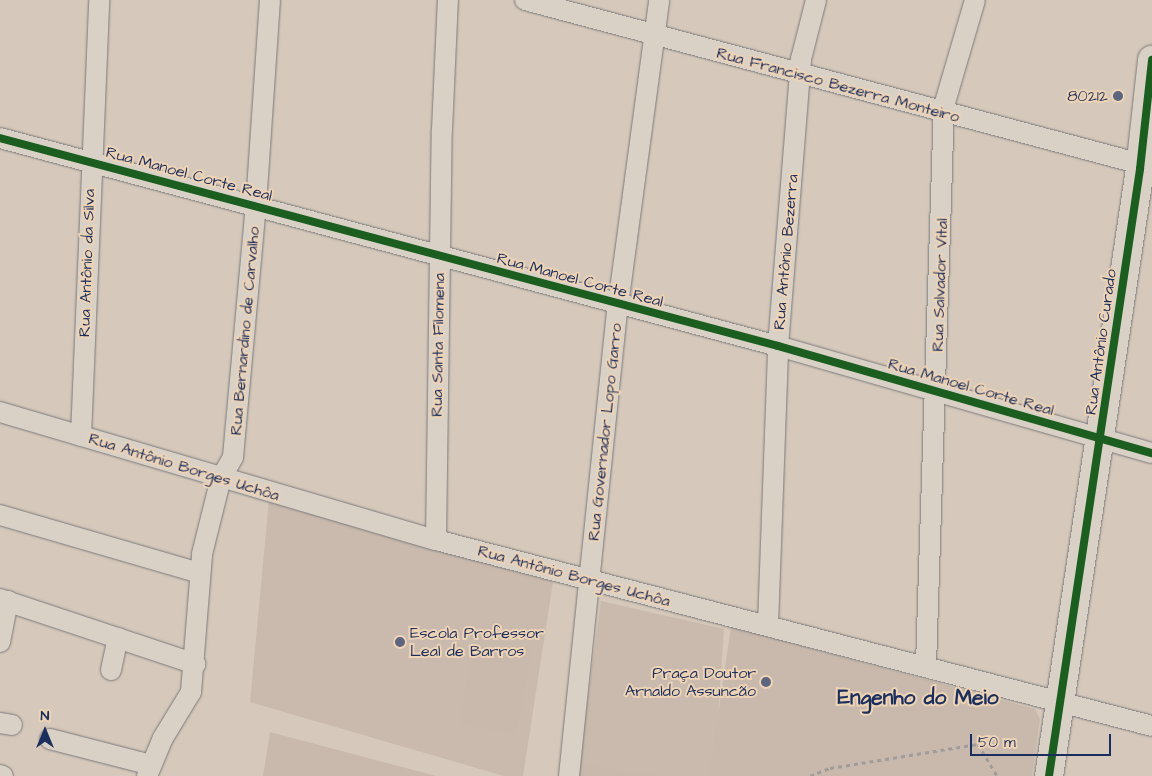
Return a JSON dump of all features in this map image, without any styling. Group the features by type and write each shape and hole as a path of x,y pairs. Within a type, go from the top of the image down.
{"street":[{"name":"Rua Antônio da Silva","path":"81,436 99,0"},
{"name":"Rua Bernardino de Carvalho","path":"149,770 163,738 188,701 195,664 199,574 221,478 233,457 256,205 270,0"},
{"name":"Rua Santa Filomena","path":"436,540 440,256 448,0"},
{"name":"Rua Francisco Bezerra Monteiro","path":"525,0 945,114 1146,165"},
{"name":"Rua Governador Lopo Garro","path":"569,776 618,305 659,0"},
{"name":"Rua Antônio Bezerra","path":"768,625 778,346 804,45 816,0"},
{"name":"Rua Salvador Vital","path":"926,665 946,96 975,0"},
{"name":"Rua Antônio Curado","path":"1049,776 1100,440 1146,165 1152,60"},
{"name":"Rua Manoel Corte Real","path":"0,138 256,205 618,305 778,346 1100,440 1152,453"},
{"name":"Rua Antônio Borges Uchôa","path":"0,412 436,540 590,581 926,665 1152,726"},
{"path":"0,515 199,574"},
{"path":"0,642 4,600 195,664"},
{"path":"111,670 118,638"},
{"path":"50,739 149,770"}],"path":[{"path":"810,776 839,766 978,744 997,776"}],"shaded area":[{"name":"Escola Professor Leal de Barros","path":"269,500 553,582 523,776 504,776 250,702"},
{"path":"601,601 724,629 714,776 615,776 578,771"},
{"path":"731,627 1035,709 1040,719 1032,776 709,776"},
{"path":"476,636 533,646 516,735 459,724"},
{"path":"270,732 436,776 263,776"},
{"path":"572,763 661,776 570,776"}],"cycle path":[{"path":"1049,776 1140,169 1152,60"},
{"path":"0,138 778,346 1152,453"}],"place":[{"name":"80212","path":"1118,96"},
{"name":"Escola Professor Leal de Barros","path":"400,642"},
{"name":"Praça Doutor Arnaldo Assuncão","path":"766,682"}],"district":[{"name":"Engenho do Meio","path":"918,698"}]}
